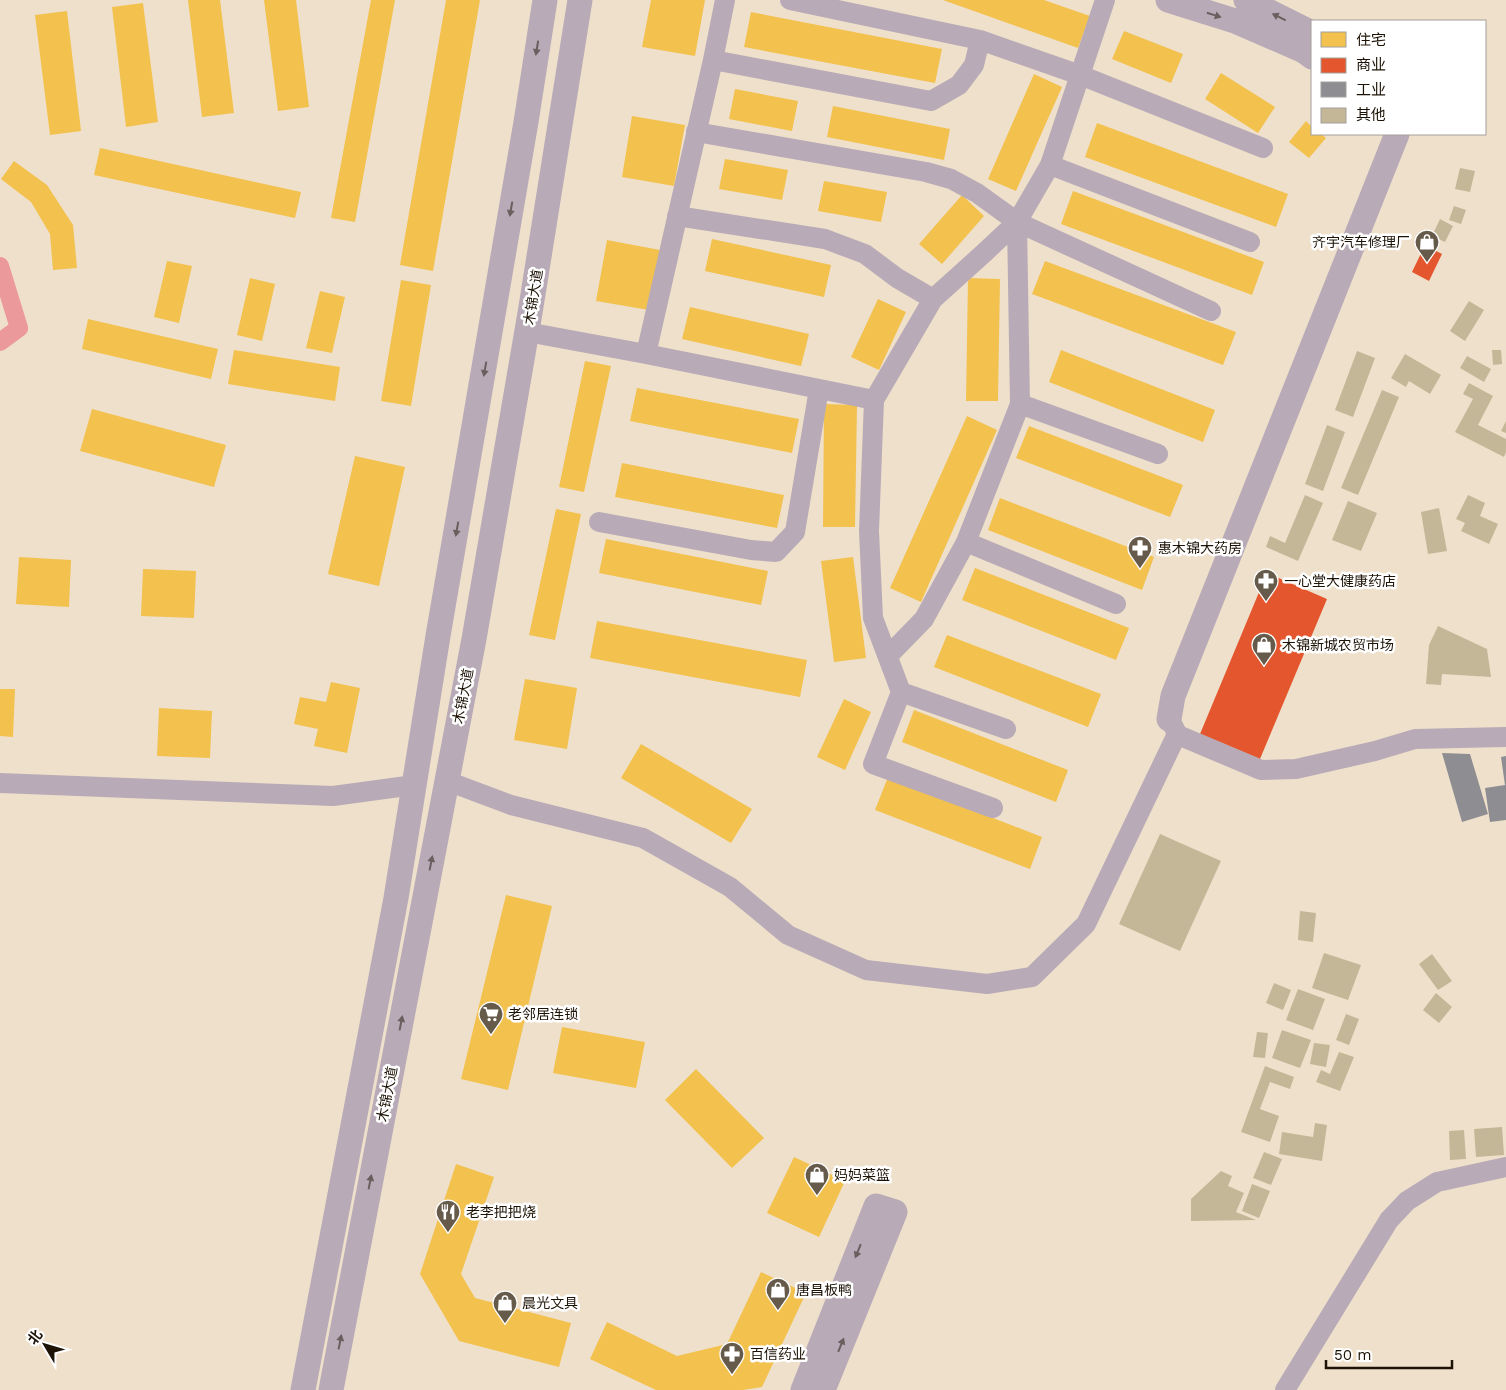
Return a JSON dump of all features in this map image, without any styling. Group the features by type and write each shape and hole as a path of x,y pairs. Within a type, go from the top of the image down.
{"street":[{"name":"木锦大道","path":"304,1390 394,908 545,0"},
{"name":"木锦大道","path":"331,1390 474,639 527,332 580,0"},
{"path":"646,354 725,0"},
{"path":"790,0 980,40 1080,76 1263,148"},
{"path":"993,808 873,764 901,692 873,618 869,531 874,400 933,299 1017,222 1050,164 1105,0"},
{"path":"1168,0 1235,22 1311,55"},
{"path":"1246,0 1311,32"},
{"path":"713,60 930,101 959,85 974,65 980,40"},
{"path":"696,132 916,171 951,179 977,193 1017,222 1211,311"},
{"path":"447,781 510,805 642,838 730,887 788,935 866,970 987,984 1032,977 1086,924 1173,726 1173,696 1397,135"},
{"path":"1050,164 1250,242"},
{"path":"677,216 825,239 865,254 897,278 933,299"},
{"path":"888,656 924,620 966,542 1020,404 1017,222"},
{"path":"527,332 874,400"},
{"path":"599,522 751,550 776,552 795,532 819,389"},
{"path":"1020,404 1158,454"},
{"path":"966,542 1116,604"},
{"path":"901,692 1006,729"},
{"path":"1173,726 1222,754 1260,770 1296,768 1375,751 1415,739 1506,737"},
{"path":"0,783 333,796 414,785"},
{"path":"1285,1390 1389,1220 1406,1200 1437,1182 1506,1167"},
{"path":"803,1390 876,1206 895,1212 823,1390"}],"building: 住宅":[{"path":"188,0 220,0 234,113 202,117"},
{"path":"264,0 296,0 309,107 278,111"},
{"path":"371,0 395,0 355,222 331,218"},
{"path":"446,0 480,0 433,271 400,265"},
{"path":"651,0 705,0 695,56 642,47"},
{"path":"943,0 1044,0 1090,16 1078,48"},
{"path":"143,3 158,122 126,127 112,7"},
{"path":"67,11 81,131 50,135 35,15"},
{"path":"751,12 942,49 935,83 744,47"},
{"path":"1124,31 1183,54 1171,83 1112,59"},
{"path":"1221,73 1275,107 1258,133 1205,99"},
{"path":"1034,74 1062,87 1016,191 988,179"},
{"path":"735,89 798,101 792,131 729,119"},
{"path":"833,106 950,129 944,160 827,137"},
{"path":"632,116 685,125 674,186 622,177"},
{"path":"1306,121 1311,126 1311,135 1322,135 1326,138 1309,158 1289,142"},
{"path":"1097,123 1288,194 1276,227 1085,157"},
{"path":"100,148 301,192 295,218 94,175"},
{"path":"725,159 788,170 782,200 719,189"},
{"path":"14,161 47,185 73,225 77,268 53,270 50,234 31,202 1,179"},
{"path":"824,181 887,192 881,222 818,211"},
{"path":"1073,191 1264,262 1252,295 1061,224"},
{"path":"962,195 984,216 942,264 919,244"},
{"path":"712,239 831,265 824,297 705,271"},
{"path":"607,240 660,250 649,310 596,301"},
{"path":"167,261 192,266 179,323 154,317"},
{"path":"1045,261 1236,332 1223,365 1032,294"},
{"path":"250,278 275,284 262,341 237,335"},
{"path":"968,278 1000,279 998,401 966,401"},
{"path":"401,280 431,285 411,406 381,401"},
{"path":"320,291 345,297 332,353 306,348"},
{"path":"878,299 906,312 879,370 851,357"},
{"path":"690,307 809,334 801,366 682,339"},
{"path":"88,319 218,349 211,379 82,349"},
{"path":"234,350 340,367 335,401 228,384"},
{"path":"1061,350 1215,410 1203,442 1049,382"},
{"path":"585,361 611,366 584,492 559,487"},
{"path":"637,388 799,419 792,453 630,421"},
{"path":"824,404 857,405 855,527 823,527"},
{"path":"92,409 226,445 214,487 80,451"},
{"path":"967,416 997,430 921,602 890,588"},
{"path":"1029,426 1183,485 1170,517 1016,458"},
{"path":"355,456 405,467 379,586 328,574"},
{"path":"622,463 784,495 777,528 615,497"},
{"path":"1000,498 1154,557 1142,590 988,530"},
{"path":"556,509 581,514 555,640 529,635"},
{"path":"606,539 768,571 761,605 599,573"},
{"path":"19,557 71,560 69,607 16,604"},
{"path":"853,557 866,658 834,662 821,561"},
{"path":"975,568 1129,628 1116,660 962,600"},
{"path":"143,569 196,571 194,618 141,616"},
{"path":"597,621 807,660 800,697 590,658"},
{"path":"947,635 1101,694 1088,727 934,667"},
{"path":"525,679 577,688 567,749 514,740"},
{"path":"331,682 360,688 347,753 314,746 318,729 294,724 300,697 326,702"},
{"path":"0,689 15,689 13,737 0,736"},
{"path":"844,699 871,712 845,770 817,757"},
{"path":"159,708 212,711 210,758 157,756"},
{"path":"914,710 1068,770 1056,802 902,742"},
{"path":"641,744 752,809 731,843 621,778"},
{"path":"888,777 1042,837 1030,869 875,810"},
{"path":"506,895 552,906 508,1090 461,1079"},
{"path":"562,1027 645,1042 636,1088 553,1073"},
{"path":"696,1069 764,1138 732,1168 665,1100"},
{"path":"794,1157 845,1181 819,1237 767,1213"},
{"path":"456,1164 494,1177 461,1274 475,1298 571,1323 559,1367 459,1341 420,1274"},
{"path":"761,1272 806,1293 762,1387 743,1390 656,1390 590,1359 607,1322 677,1356 727,1344"}],"building: 商业":[{"name":"齐宇汽车修理厂","path":"1425,245 1442,254 1429,281 1412,272"},
{"name":"木锦新城农贸市场","path":"1267,573 1327,599 1260,759 1200,734"}],"building: 工业":[{"path":"1442,753 1470,754 1488,814 1462,822"},
{"path":"1506,756 1506,820 1490,822 1485,788 1505,785 1501,757"}],"building: 其他":[{"path":"1460,168 1475,171 1470,192 1455,189"},
{"path":"1454,206 1466,210 1461,224 1449,220"},
{"path":"1440,219 1453,226 1445,242 1432,236"},
{"path":"1469,301 1484,310 1465,341 1450,331"},
{"path":"1492,350 1501,350 1502,364 1493,365"},
{"path":"1357,351 1375,358 1353,417 1335,410"},
{"path":"1405,354 1441,375 1430,394 1409,381 1406,387 1391,378"},
{"path":"1467,356 1491,369 1484,382 1460,368"},
{"path":"1469,383 1493,396 1478,425 1506,439 1504,457 1455,432 1473,399 1463,394"},
{"path":"1382,390 1399,397 1358,495 1341,488"},
{"path":"1506,421 1506,433 1501,431"},
{"path":"1327,425 1345,432 1323,491 1305,484"},
{"path":"1305,495 1323,503 1298,561 1266,547 1270,536 1285,543"},
{"path":"1468,495 1485,503 1480,516 1498,524 1489,544 1461,531 1465,523 1456,519"},
{"path":"1348,501 1377,513 1361,551 1332,540"},
{"path":"1439,508 1447,551 1428,554 1421,512"},
{"path":"1438,626 1487,649 1491,677 1442,674 1441,685 1426,684 1429,645"},
{"path":"1160,834 1221,861 1180,951 1119,924"},
{"path":"1300,911 1316,913 1313,942 1298,940"},
{"path":"1324,953 1361,965 1348,1000 1312,988"},
{"path":"1432,954 1452,981 1438,990 1419,964"},
{"path":"1274,983 1291,990 1283,1010 1266,1003"},
{"path":"1298,989 1325,999 1313,1030 1286,1020"},
{"path":"1436,993 1452,1007 1439,1023 1423,1010"},
{"path":"1346,1014 1359,1019 1349,1045 1336,1040"},
{"path":"1282,1030 1311,1040 1300,1068 1272,1058"},
{"path":"1257,1032 1268,1033 1265,1058 1253,1057"},
{"path":"1314,1043 1330,1045 1326,1067 1310,1064"},
{"path":"1339,1052 1354,1057 1340,1091 1316,1082 1321,1070 1330,1074"},
{"path":"1265,1066 1294,1077 1290,1089 1270,1082 1260,1109 1279,1116 1270,1142 1241,1132"},
{"path":"1315,1123 1327,1125 1322,1161 1279,1154 1282,1132 1313,1137"},
{"path":"1502,1127 1504,1155 1476,1157 1474,1129"},
{"path":"1464,1130 1466,1159 1450,1160 1449,1131"},
{"path":"1264,1152 1282,1159 1271,1185 1253,1178"},
{"path":"1221,1171 1232,1176 1228,1186 1244,1193 1236,1212 1256,1220 1191,1221 1191,1199"},
{"path":"1252,1184 1270,1191 1259,1218 1242,1211"}],"waterway":[{"path":"0,266 19,328 0,342"}],"place":[{"name":"齐宇汽车修理厂","path":"1427,263"},
{"name":"惠木锦大药房","path":"1140,569"},
{"name":"一心堂大健康药店","path":"1266,602"},
{"name":"木锦新城农贸市场","path":"1264,666"},
{"name":"老邻居连锁","path":"491,1035"},
{"name":"妈妈菜篮","path":"817,1196"},
{"name":"老李把把烧","path":"448,1233"},
{"name":"唐昌板鸭","path":"778,1311"},
{"name":"晨光文具","path":"505,1324"},
{"name":"百信药业","path":"732,1375"}]}
